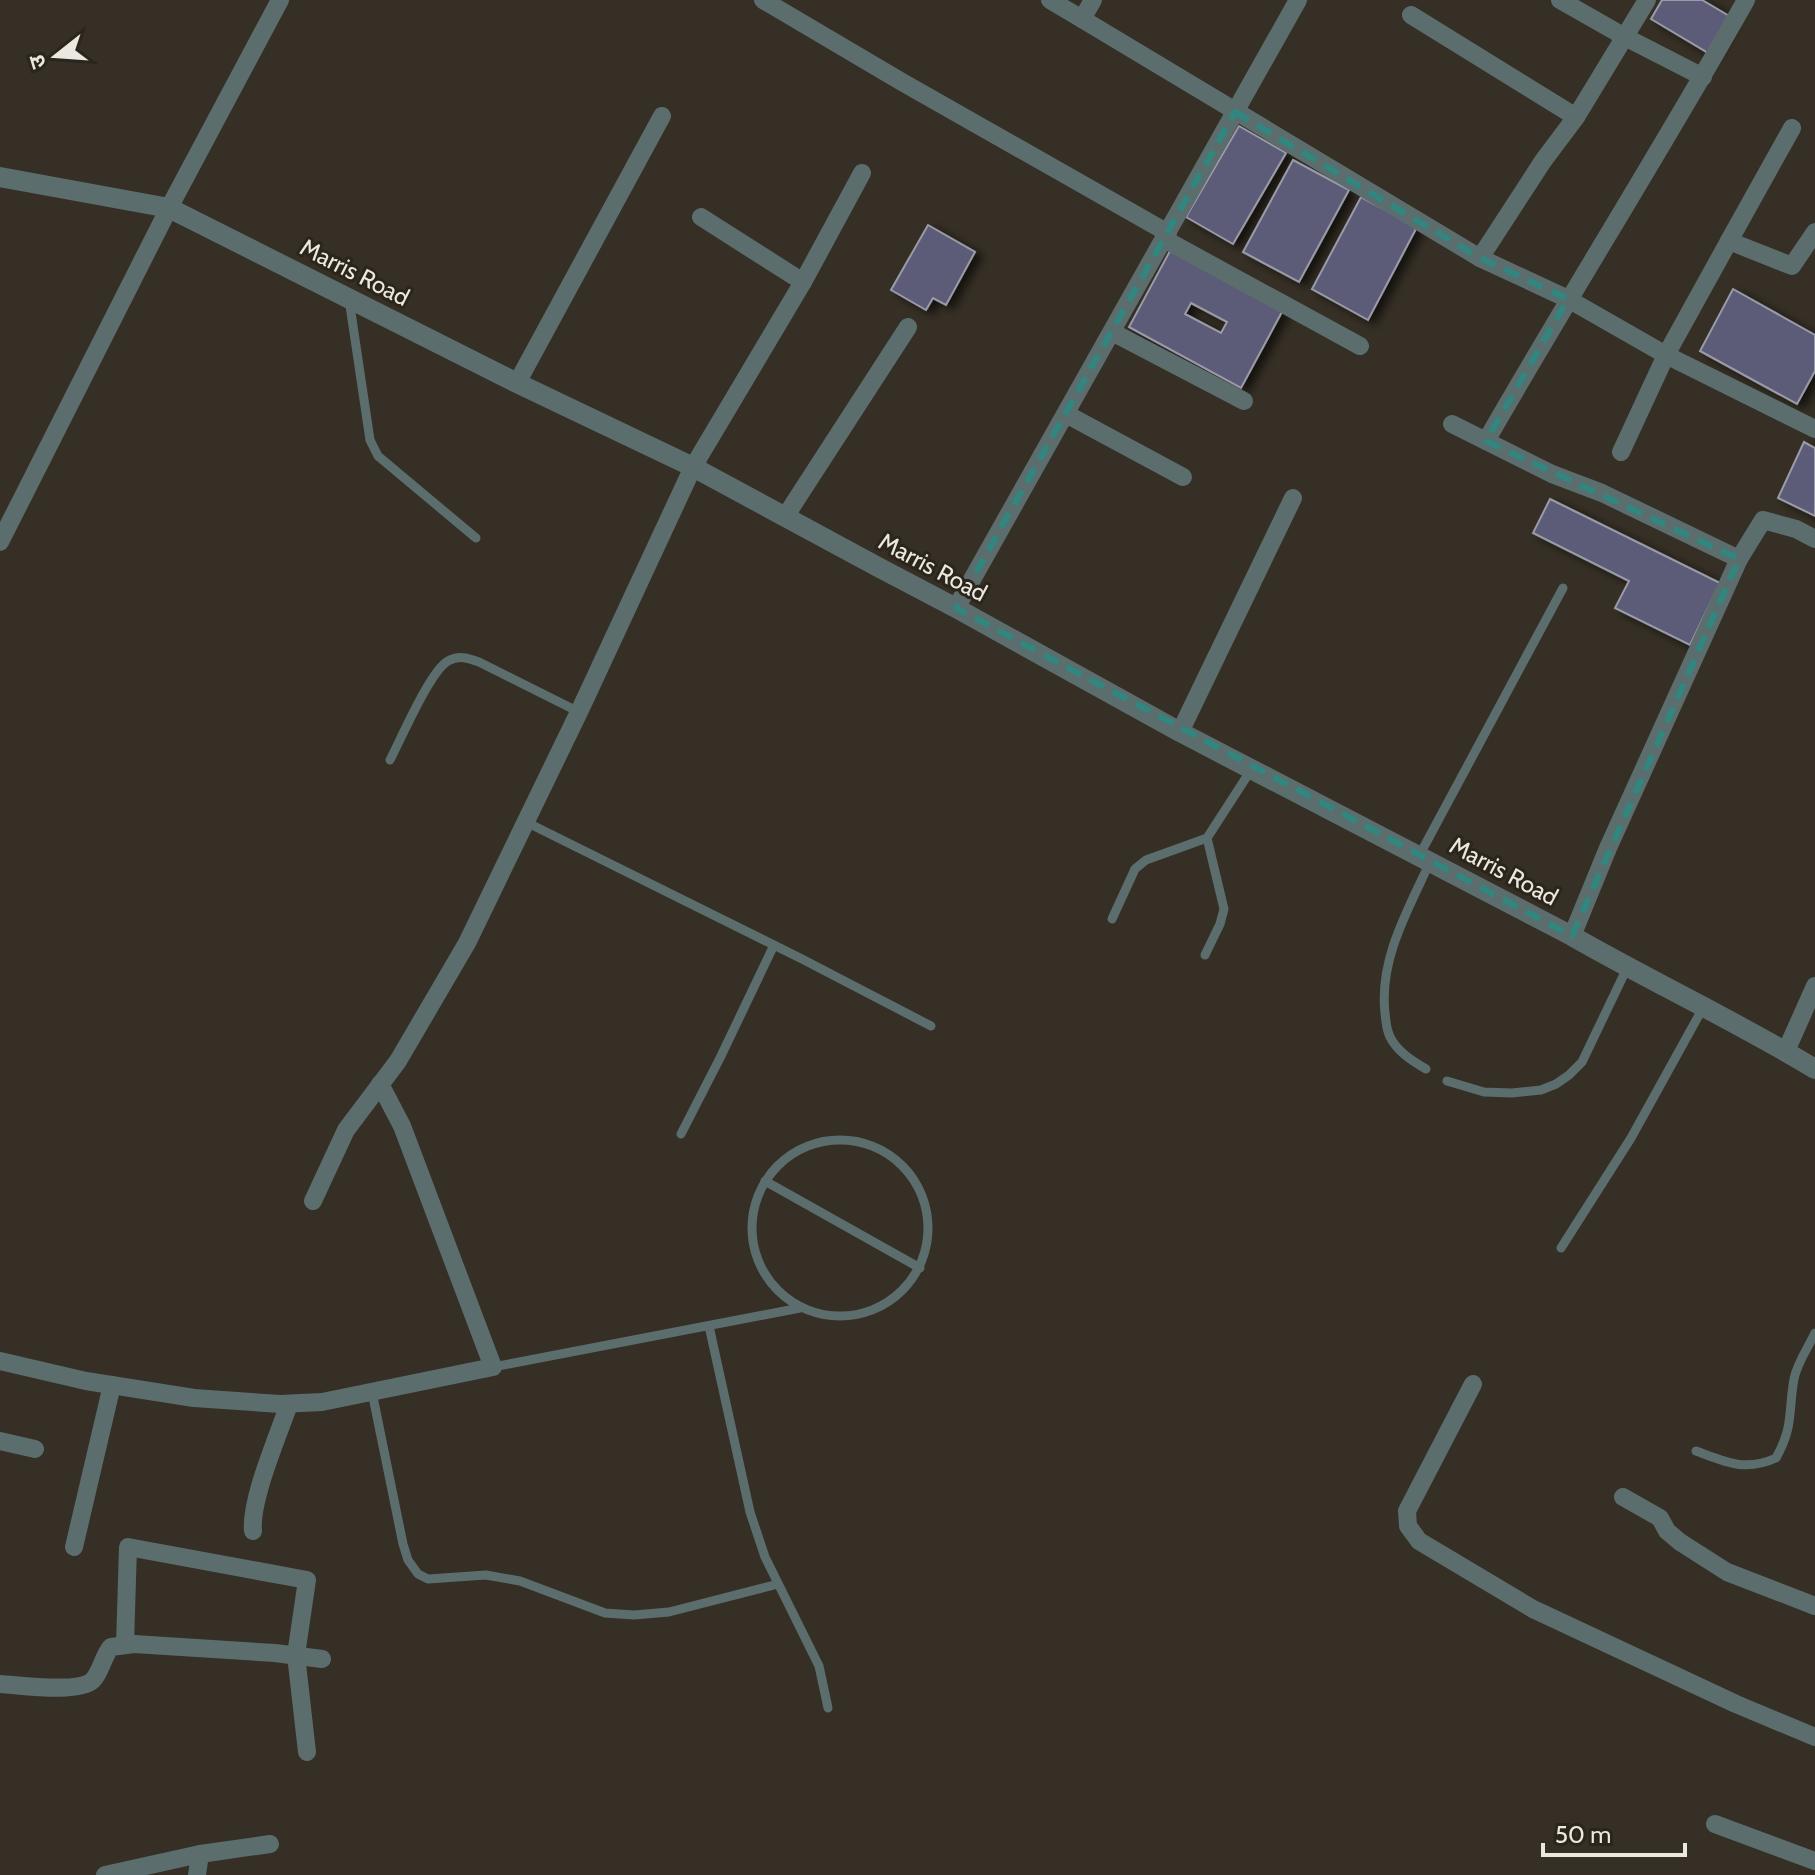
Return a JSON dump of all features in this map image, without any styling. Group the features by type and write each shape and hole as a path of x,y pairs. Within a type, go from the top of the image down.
{"street":[{"path":"0,542 169,208 280,0"},
{"path":"763,0 1360,346"},
{"path":"1050,0 1480,258 1568,299 1666,355 1815,429"},
{"path":"1082,19 1093,0"},
{"path":"956,608 1298,0"},
{"path":"1560,0 1703,77"},
{"path":"1480,258 1543,161 1576,117 1647,0"},
{"path":"1486,441 1746,0"},
{"path":"1411,15 1576,117"},
{"path":"517,383 662,116"},
{"path":"1621,452 1666,355 1792,128"},
{"path":"313,1201 346,1130 398,1061 467,943 693,467 803,282 862,173"},
{"name":"Marris Road","path":"0,177 169,208 517,383 693,467 1180,732 1704,1006 1815,1069"},
{"path":"701,217 803,282"},
{"path":"1729,241 1792,266 1815,232"},
{"path":"785,517 908,327"},
{"path":"1112,332 1244,401"},
{"path":"1066,414 1183,477"},
{"path":"1452,424 1552,474 1602,493 1739,559"},
{"path":"1180,732 1293,498"},
{"path":"1572,936 1608,848 1739,559 1763,520 1796,529 1815,539"},
{"path":"1786,1051 1815,986"},
{"path":"0,1361 86,1381 194,1398 289,1404 322,1402 493,1367 402,1126 380,1084"},
{"path":"1473,1384 1407,1511 1408,1526 1419,1541 1533,1609 1736,1704 1815,1737"},
{"path":"74,1547 112,1385"},
{"path":"253,1531 252,1520 263,1481 289,1404"},
{"path":"0,1441 35,1449"},
{"path":"1623,1497 1660,1518 1667,1531 1680,1542 1727,1572 1815,1606"},
{"path":"125,1645 128,1547 307,1580 296,1655 307,1752"},
{"path":"0,1684 63,1688 86,1684 95,1679 111,1647 125,1645 322,1659"},
{"path":"1715,1824 1815,1861"},
{"path":"105,1875 200,1854 270,1844"},
{"path":"197,1875 200,1854"}],"lane":[{"path":"349,298 370,440 378,456 476,538"},
{"path":"1426,1069 1400,1051 1391,1040 1384,1009 1389,959 1424,859 1563,588"},
{"path":"390,760 429,684 441,666 451,659 463,656 479,662 579,712"},
{"path":"1112,919 1135,869 1146,860 1207,838 1251,770"},
{"path":"526,822 931,1026"},
{"path":"1205,955 1224,909 1207,838"},
{"path":"681,1134 774,945"},
{"path":"1447,1081 1484,1092 1512,1093 1541,1090 1556,1084 1582,1062 1627,968"},
{"path":"1561,1248 1631,1138 1704,1006"},
{"path":"846,1138 880,1148 907,1169 925,1200 929,1234 920,1268 899,1296 868,1313 834,1317 800,1308 773,1286 755,1256 751,1221 754,1199 765,1181 782,1160 812,1143 846,1138"},
{"path":"765,1181 920,1268"},
{"path":"493,1367 800,1308"},
{"path":"709,1326 750,1512 765,1557 819,1666 828,1708"},
{"path":"1696,1451 1734,1465 1751,1466 1776,1458 1790,1427 1797,1370 1815,1333"},
{"path":"372,1392 403,1544 408,1560 418,1574 428,1579 486,1575 520,1581 605,1613 634,1615 669,1612 778,1584"}],"highlighted area":[{"path":"1235,112 1480,258 1568,299 1486,441 1739,559 1572,936 956,608"}],"building":[{"path":"1662,0 1702,0 1731,17 1710,54 1651,19"},
{"path":"1239,126 1286,153 1233,244 1186,217"},
{"path":"1293,160 1349,190 1299,282 1243,252"},
{"path":"1361,197 1417,227 1368,320 1312,289"},
{"path":"928,225 975,252 946,305 933,298 926,310 891,290"},
{"path":"1171,249 1283,310 1241,388 1129,327","holes":["1191,303 1227,322 1221,333 1185,314"]},
{"path":"1733,289 1815,335 1815,371 1797,404 1700,351"},
{"path":"1804,442 1815,448 1815,516 1778,498"},
{"path":"1550,499 1720,583 1690,645 1615,608 1629,581 1533,533"}]}
